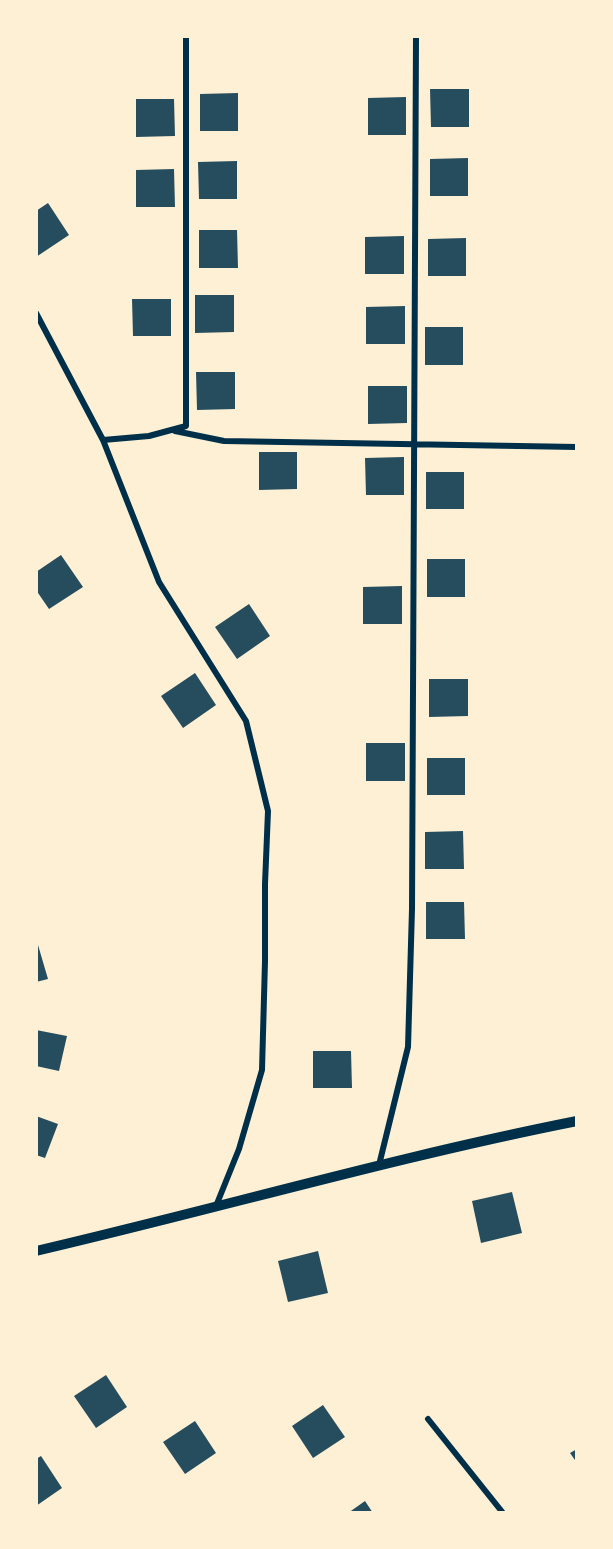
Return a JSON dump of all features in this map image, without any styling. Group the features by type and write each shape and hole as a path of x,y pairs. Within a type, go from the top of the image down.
{"street":[{"path":"104,440 148,436 186,426 186,36"},
{"path":"379,1166 408,1047 412,909 416,36"},
{"path":"36,313 104,440 159,582 246,721 268,811 262,1070 239,1149 216,1207"},
{"path":"172,430 224,441 577,447"},
{"path":"36,1251 510,1134 577,1121"},
{"path":"428,1419 502,1513"}],"building":[{"path":"430,89 469,89 469,127 431,127"},
{"path":"238,93 238,131 200,131 200,94"},
{"path":"406,97 406,135 368,135 368,98"},
{"path":"136,99 174,99 175,136 136,137"},
{"path":"468,158 468,196 430,196 430,159"},
{"path":"237,161 237,199 199,199 198,162"},
{"path":"174,169 175,207 136,207 136,170"},
{"path":"48,203 69,235 36,257 36,211"},
{"path":"199,230 237,230 238,268 199,268"},
{"path":"404,236 404,274 365,274 365,237"},
{"path":"466,238 466,276 428,276 428,239"},
{"path":"195,295 234,295 234,332 195,333"},
{"path":"132,299 171,299 171,336 133,336"},
{"path":"405,306 405,344 366,344 366,307"},
{"path":"425,327 463,327 463,365 425,365"},
{"path":"196,372 235,372 235,409 197,410"},
{"path":"368,386 407,386 407,423 368,424"},
{"path":"259,452 297,452 297,489 259,490"},
{"path":"404,457 404,495 366,495 365,458"},
{"path":"426,472 464,472 464,509 426,509"},
{"path":"61,555 83,587 49,609 36,590 36,572"},
{"path":"427,559 465,559 465,597 427,597"},
{"path":"402,586 402,624 363,624 363,587"},
{"path":"249,604 270,636 237,659 215,627"},
{"path":"195,673 216,705 183,728 161,696"},
{"path":"429,679 468,679 468,716 429,717"},
{"path":"366,743 405,743 405,781 366,781"},
{"path":"427,758 465,758 465,795 427,795"},
{"path":"463,831 464,869 425,869 425,832"},
{"path":"426,902 464,902 465,939 426,939"},
{"path":"38,945 48,979 36,982 36,946"},
{"path":"36,1030 67,1036 59,1071 36,1066"},
{"path":"313,1051 351,1051 352,1088 313,1088"},
{"path":"36,1116 58,1124 45,1158 36,1155"},
{"path":"512,1192 522,1233 481,1243 472,1201"},
{"path":"318,1251 328,1293 288,1302 278,1261"},
{"path":"106,1375 127,1407 96,1428 74,1396"},
{"path":"323,1405 345,1437 313,1458 292,1426"},
{"path":"195,1421 216,1453 185,1474 163,1442"},
{"path":"577,1449 577,1463 570,1453"},
{"path":"41,1456 62,1488 36,1506 36,1459"},
{"path":"365,1501 373,1513 348,1513"}]}
